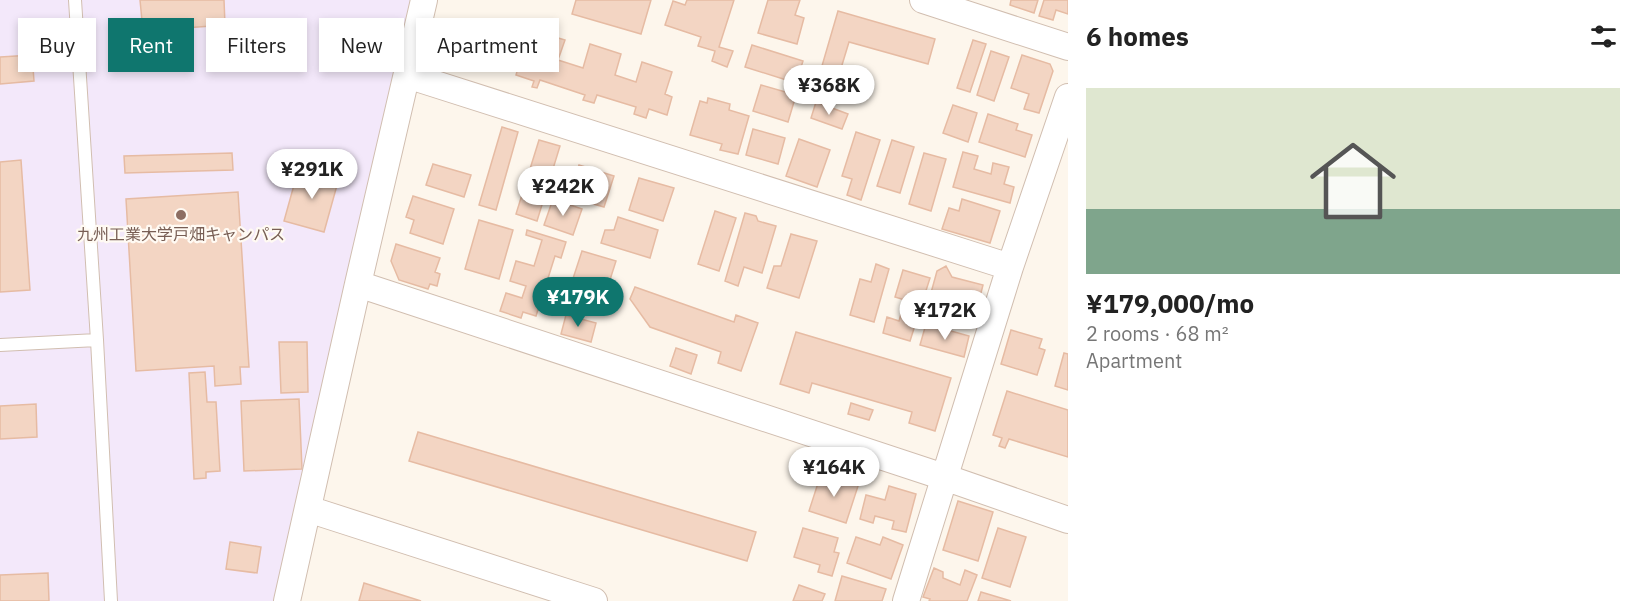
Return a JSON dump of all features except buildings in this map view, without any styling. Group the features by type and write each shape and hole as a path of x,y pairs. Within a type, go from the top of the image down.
{"street":[{"path":"287,601 424,0"},
{"path":"923,0 1068,47"},
{"path":"407,75 1010,267"},
{"path":"906,601 1010,267 1068,97"},
{"path":"358,284 1068,519"},
{"path":"308,509 594,601"}],"lane":[{"path":"75,0 111,601"},
{"path":"0,345 97,340"}],"shaded area":[{"name":"九州工業大学戸畑キャンパス","path":"0,0 410,0 404,27 404,18 319,18 319,72 394,72 273,601 0,601"}],"place":[{"name":"九州工業大学戸畑キャンパス","path":"181,215"}]}
